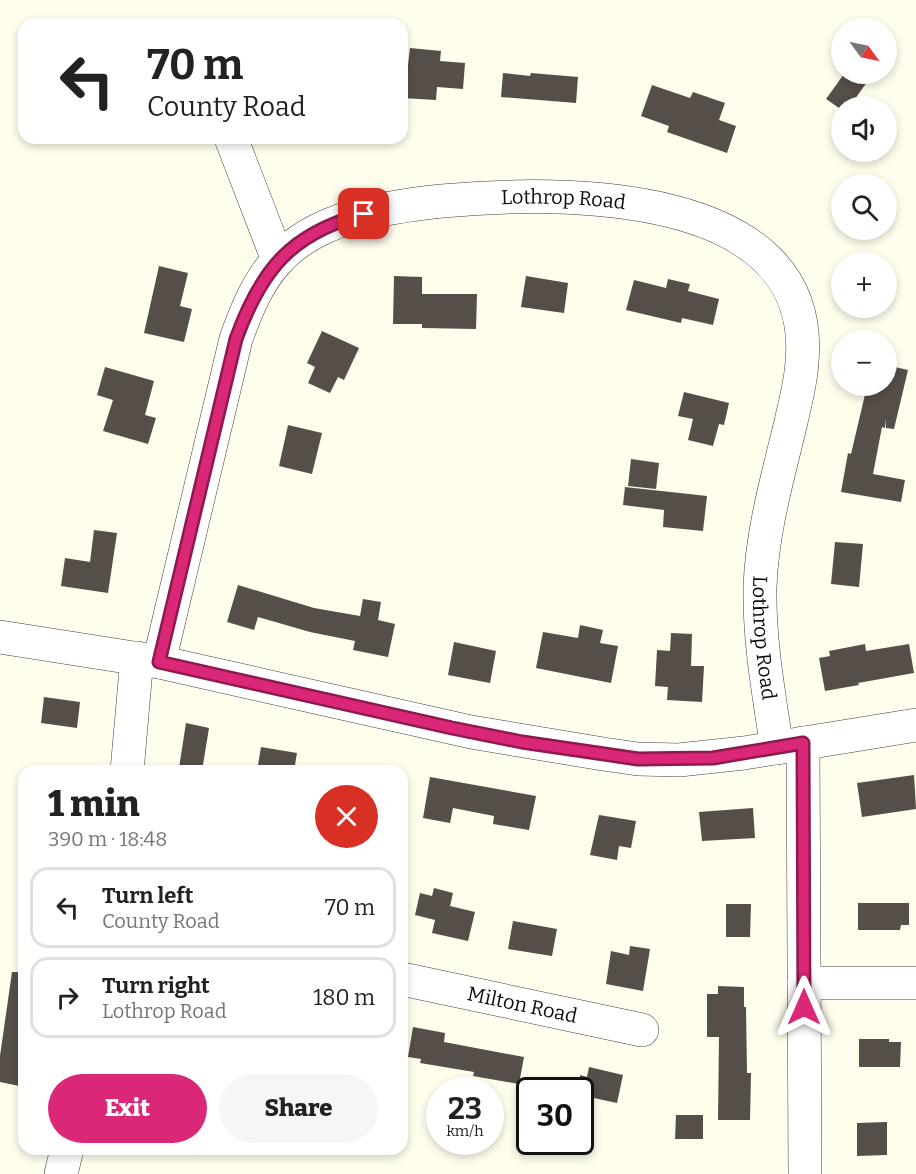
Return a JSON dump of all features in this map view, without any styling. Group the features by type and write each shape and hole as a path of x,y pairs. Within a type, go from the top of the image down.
{"street":[{"path":"233,144 278,260"},
{"name":"Lothrop Road","path":"128,765 148,660 236,339 247,308 261,283 278,260 321,229 359,216 428,203 523,196 628,203 688,216 720,227 747,242 768,257 784,277 796,301 803,330 802,363 770,512 760,586 766,674 790,746 804,983 805,1174"},
{"path":"0,637 148,660 296,692 413,721 522,742 638,759 713,758 916,725"},
{"name":"Milton Road","path":"408,980 642,1030"},
{"path":"804,983 916,983"},
{"path":"61,1174 66,1155"}],"building":[{"path":"410,48 441,51 440,61 465,63 463,89 437,87 436,100 408,98"},
{"path":"503,73 578,77 576,103 501,97"},
{"path":"837,84 866,84 857,96 831,96 831,102 826,99"},
{"path":"652,85 690,98 693,92 725,103 719,120 736,126 727,153 667,132 669,126 641,116"},
{"path":"159,266 188,273 180,306 192,309 184,342 144,333"},
{"path":"394,276 422,277 422,294 477,294 476,329 422,328 422,324 393,324"},
{"path":"526,276 568,283 564,313 521,307"},
{"path":"668,279 690,284 688,291 719,299 713,325 682,318 681,323 626,310 634,280 666,288"},
{"path":"322,331 359,348 344,380 338,377 330,393 308,383 315,367 307,363"},
{"path":"105,367 154,381 145,415 156,418 148,444 103,431 113,400 97,395"},
{"path":"897,368 908,370 894,429 886,428 886,419 885,428 882,427 873,474 905,480 901,502 841,492 848,453 851,454 865,396 897,396"},
{"path":"684,392 729,403 724,425 719,424 713,446 688,440 693,419 678,416"},
{"path":"288,425 322,433 312,474 279,466"},
{"path":"631,459 659,463 656,489 628,486"},
{"path":"625,487 707,496 703,531 663,527 664,510 623,505"},
{"path":"94,530 117,533 108,593 61,586 65,558 90,562"},
{"path":"835,542 863,544 859,587 831,584"},
{"path":"238,585 314,608 360,616 363,599 381,602 378,620 395,624 388,657 353,650 355,641 310,632 258,617 254,630 227,622"},
{"path":"580,625 603,630 600,643 618,646 611,683 536,668 543,632 578,638"},
{"path":"671,633 692,634 691,666 704,666 702,702 667,700 668,687 655,686 657,650 670,651"},
{"path":"454,642 496,651 490,683 448,675"},
{"path":"865,644 866,651 909,644 914,673 825,691 819,658 830,656 829,651"},
{"path":"44,697 80,702 77,728 41,723"},
{"path":"186,723 209,728 203,765 179,765"},
{"path":"261,747 297,753 295,765 258,765"},
{"path":"914,775 916,809 862,817 857,783"},
{"path":"430,777 536,796 529,830 493,824 494,816 453,808 450,823 423,818"},
{"path":"753,808 755,838 702,841 699,812"},
{"path":"599,815 636,821 631,848 619,846 617,860 590,855"},
{"path":"434,888 453,893 450,906 475,912 468,941 432,933 435,920 415,915 420,893 432,896"},
{"path":"858,903 909,903 909,925 901,925 900,930 858,930"},
{"path":"726,904 751,904 750,937 726,937"},
{"path":"513,921 557,929 552,956 508,949"},
{"path":"630,946 650,949 643,991 606,984 611,951 629,955"},
{"path":"12,972 18,972 18,1086 0,1082 0,1056"},
{"path":"718,986 744,987 747,1073 751,1073 750,1120 718,1120 719,1037 707,1037 707,994 718,994"},
{"path":"413,1027 445,1033 444,1042 524,1057 520,1077 516,1077 516,1083 504,1081 504,1077 473,1076 474,1072 420,1063 421,1059 408,1057"},
{"path":"859,1039 889,1039 889,1042 901,1042 900,1067 859,1067"},
{"path":"589,1067 623,1075 617,1103 594,1098 594,1077 587,1077"},
{"path":"676,1115 703,1115 703,1139 675,1139"},
{"path":"887,1122 887,1155 857,1156 857,1123"}],"route":[{"path":"364,214 321,229 300,242 278,260 261,283 247,308 236,339 159,662 353,705 413,721 522,742 638,759 713,758 803,743 804,1007"}]}
